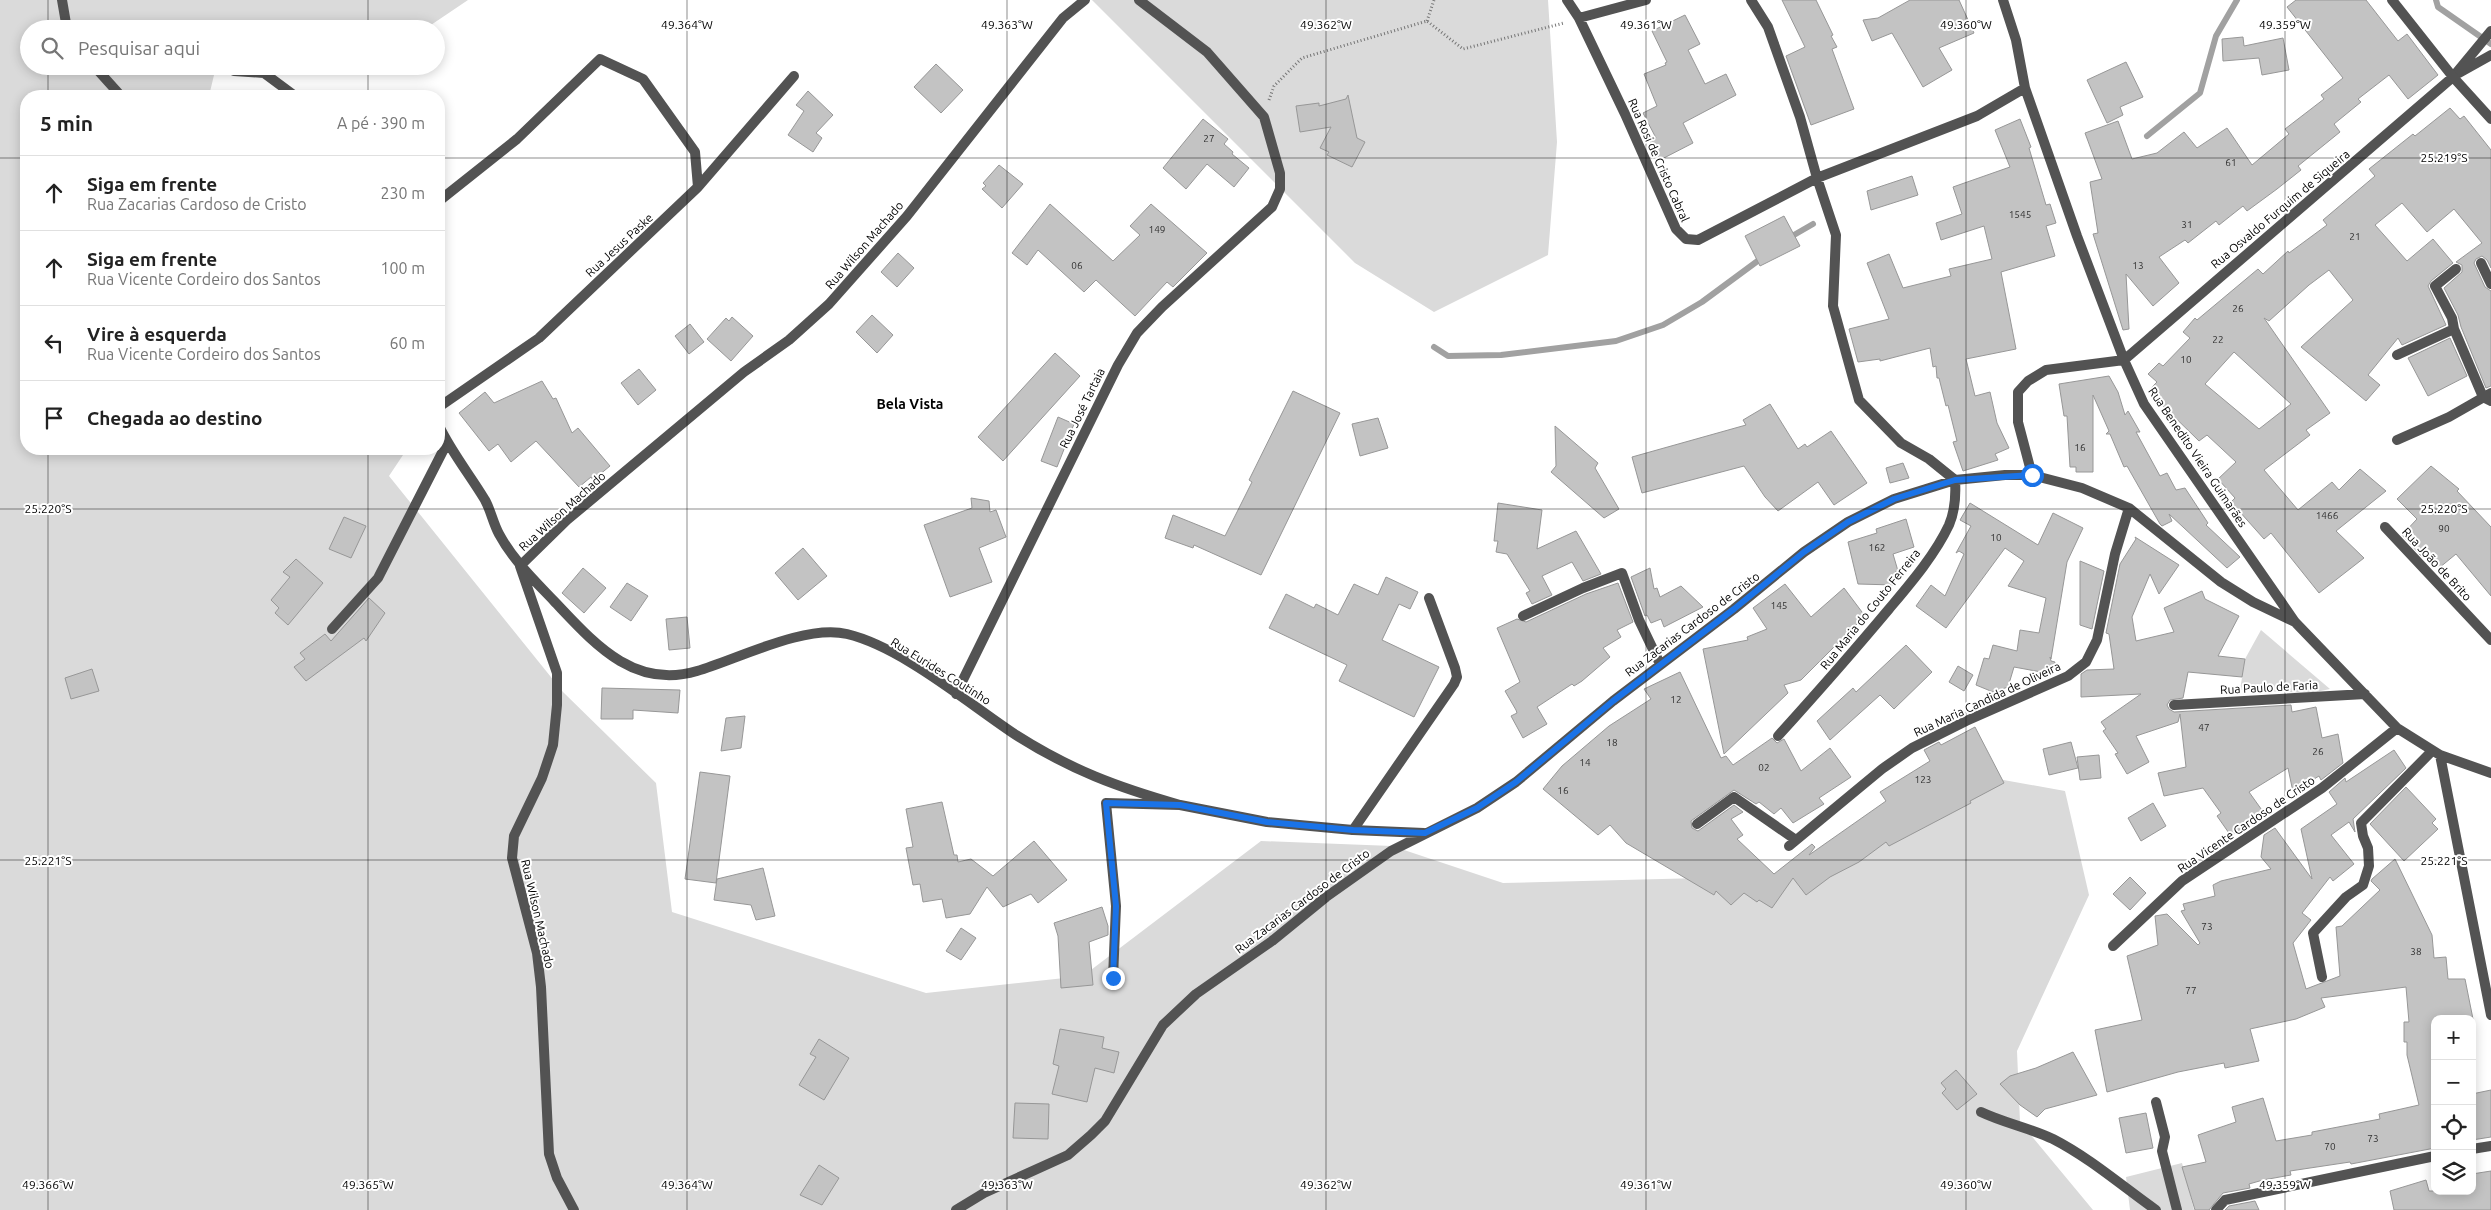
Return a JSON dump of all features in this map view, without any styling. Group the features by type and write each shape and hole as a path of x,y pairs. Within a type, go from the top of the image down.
{"street":[{"path":"62,0 65,20"},
{"name":"Rua Wilson Machado","path":"574,1210 557,1178 549,1154 542,987 537,953 512,858 514,836 542,778 553,745 557,705 557,673 520,566 567,520 744,372 790,340 829,304 908,216 1063,18 1085,0"},
{"path":"1139,0 1207,52 1264,117"},
{"name":"Rua Rosi de Cristo Cabral","path":"1567,0 1568,5 1579,18 1625,114 1676,229 1686,239 1698,240 1818,178 1977,116 2025,88"},
{"path":"1579,18 1646,0"},
{"path":"1751,0 1768,27 1800,117 1836,235 1833,306 1859,400 1901,443 1929,459 1955,480"},
{"name":"Rua Benedito Vieira Guimarães","path":"2003,0 2016,40 2025,88 2124,360 2144,404 2295,622 2397,728 2436,753 2491,773"},
{"path":"2392,0 2453,77 2491,119"},
{"path":"2453,77 2491,31"},
{"path":"2453,77 2491,55"},
{"path":"445,196 517,139 600,59 643,79 695,152 698,187"},
{"path":"102,75 116,90"},
{"path":"267,75 287,90"},
{"name":"Rua Jesus Paske","path":"445,404 539,338 698,187 794,76"},
{"name":"Rua Osvaldo Furquim de Siqueira","path":"2124,360 2453,77"},
{"name":"Rua José Tartaia","path":"956,694 1110,381 1137,333 1170,300 1272,207 1280,189 1280,173 1264,117"},
{"path":"2481,263 2491,284"},
{"path":"2397,440 2488,397 2454,329 2452,318 2435,286 2456,269"},
{"path":"2397,355 2454,329"},
{"path":"2032,475 2018,422 2018,392 2028,381 2046,370 2124,360"},
{"name":"Rua Eurides Coutinho","path":"445,439 486,502 499,533 520,566 601,649 627,665 657,674 695,672 758,649 817,633 847,634 893,652 1062,763 1118,787 1180,805"},
{"path":"445,447 447,443"},
{"path":"332,629 378,578 441,455"},
{"name":"Rua Zacarias Cardoso de Cristo","path":"956,1210 984,1193 1068,1155 1105,1121 1163,1026 1196,994 1272,941 1326,897 1391,851 1477,808 1516,782 1613,701 1734,609 1804,552 1848,522 1894,499 1955,480 2032,475 2082,488 2129,508 2220,582 2253,602 2295,622"},
{"name":"Rua Maria do Couto Ferreira","path":"1778,736 1851,654 1906,588 1935,548 1950,525 1956,497 1955,480"},
{"name":"Rua Maria Candida de Oliveira","path":"1697,824 1734,797 1793,843 1882,769 1912,748 1966,721 2068,676 2086,662 2098,640 2113,562 2129,508"},
{"name":"Rua João de Brito","path":"2385,527 2491,640"},
{"path":"1523,616 1582,588 1622,573 1639,620 1660,664"},
{"path":"1353,830 1457,677 1429,598"},
{"name":"Rua Paulo de Faria","path":"2174,705 2365,694"},
{"name":"Rua Vicente Cardoso de Cristo","path":"2113,946 2182,881 2322,788 2397,728"},
{"path":"2322,977 2313,933 2346,897 2363,884 2369,866 2368,848 2363,836 2362,823 2436,753"},
{"path":"2436,753 2491,1015"},
{"path":"1113,978 1116,906 1106,803 1180,805 1267,822 1353,830 1425,833"},
{"path":"2156,1102 2165,1137 2162,1151 2177,1210"},
{"path":"1981,1112 2050,1138 2087,1158 2117,1183 2156,1210"},
{"path":"2476,1148 2491,1146"},
{"path":"2216,1210 2225,1200 2431,1157"}],"path":[{"path":"1427,21 1434,0"},
{"path":"1427,21 1463,49 1579,18"},
{"path":"1264,117 1274,86 1302,58 1427,21"}],"shaded area":[{"path":"0,0 468,0 438,20 20,20 20,75 214,75 210,90 20,90 20,455 403,455 389,476 563,692 656,783 672,912 926,993 1083,976 1261,841 1392,846 1503,883 1784,876 1998,779 2065,791 2089,895 2017,1051 2020,1122 2093,1210 0,1210"},
{"path":"1092,0 1548,0 1557,142 1548,255 1434,312 1355,263"},
{"path":"2261,630 2330,689 2311,693 2240,690 2245,659"},
{"path":"2182,1163 2194,1210 2130,1210 2126,1177"}],"building":[{"path":"1782,0 1816,0 1833,35 1831,36 1837,47 1832,49 1854,109 1811,125 1786,56 1805,47"},
{"path":"1910,0 1959,0 1974,33 1939,48 1952,70 1923,87 1892,33 1872,41 1863,20 1878,18"},
{"path":"2296,0 2366,0 2398,41 2407,34 2438,75 2408,99 2389,75 2358,99 2361,102 2334,124 2340,132 2298,166 2301,170 2277,189 2247,211 2243,206 2219,225 2216,221 2188,243 2185,240 2159,257 2179,283 2153,306 2126,274 2129,329 2123,330 2093,234 2098,233 2090,182 2102,179 2085,133 2118,121 2132,159 2157,153 2184,132 2197,148 2227,128 2252,165 2289,134 2285,129 2324,99 2321,95 2343,78 2287,7"},
{"path":"1685,15 1700,44 1688,50 1705,84 1726,74 1736,95 1683,123 1693,143 1660,160 1650,141 1656,138 1643,113 1657,106 1644,74 1666,65 1665,63 1667,62 1652,31"},
{"path":"2243,37 2244,46 2283,38 2289,70 2262,75 2259,58 2223,61 2222,39"},
{"path":"2126,62 2143,97 2120,107 2123,115 2107,123 2087,80"},
{"path":"936,64 963,90 941,113 914,87"},
{"path":"808,91 833,115 816,133 822,138 813,152 788,135 804,111 796,105"},
{"path":"1348,95 1357,138 1365,142 1352,167 1327,155 1329,152 1320,148 1331,127 1300,132 1296,106 1319,103 1319,106 1346,99"},
{"path":"2450,108 2460,119 2464,116 2491,150 2491,268 2487,260 2482,256 2476,259 2474,263 2485,287 2491,291 2491,386 2486,388 2458,315 2444,288 2462,272 2462,265 2456,262 2482,243 2454,209 2427,232 2402,203 2375,225 2407,261 2433,239 2453,263 2431,281 2428,286 2446,325 2402,345 2398,338 2368,375 2380,385 2366,401 2301,347 2353,300 2329,270 2309,285 2269,321 2264,318 2330,413 2306,430 2310,435 2264,470 2298,510 2332,482 2339,490 2360,469 2386,491 2336,531 2364,558 2319,593 2271,533 2264,539 2231,502 2235,498 2218,479 2236,462 2207,435 2199,441 2148,391 2157,382 2148,374 2159,363 2163,366 2190,338 2183,332 2195,318 2197,320 2258,269 2263,274 2288,251 2289,253 2327,225 2323,220 2375,176 2369,169 2413,134 2415,136","holes":["2234,352 2291,404 2259,429 2205,384"]},
{"path":"1203,119 1228,139 1224,144 1233,152 1232,154 1249,168 1234,187 1207,164 1186,189 1163,168"},
{"path":"2020,119 2031,147 2029,148 2046,205 2050,204 2056,223 2046,226 2055,256 2001,272 2016,349 1966,359 1975,396 1990,392 1997,423 2009,448 1995,454 1998,460 1963,471 1953,442 1957,441 1948,405 1946,406 1939,378 1937,378 1936,366 1933,367 1930,348 1880,361 1880,359 1858,362 1849,329 1889,319 1867,263 1889,254 1903,288 1951,276 1949,269 1992,259 1984,226 1941,240 1936,223 1962,214 1953,187 2010,167 1995,130"},
{"path":"999,165 1023,184 1002,208 982,189 986,186 983,183"},
{"path":"1912,176 1918,195 1871,210 1867,191"},
{"path":"1050,204 1113,261 1140,235 1130,226 1151,204 1207,253 1173,287 1167,282 1135,316 1096,280 1084,292 1038,250 1027,265 1012,253"},
{"path":"1784,216 1800,246 1760,266 1745,236"},
{"path":"898,253 914,268 897,287 881,272"},
{"path":"872,315 893,335 877,353 856,332"},
{"path":"732,317 753,336 731,361 707,339 726,318 729,321"},
{"path":"690,324 704,342 689,354 675,336"},
{"path":"2450,338 2467,376 2428,396 2408,358"},
{"path":"1055,353 1080,376 1003,461 978,437"},
{"path":"639,369 656,390 638,405 621,383"},
{"path":"2109,376 2118,392 2125,415 2128,411 2140,432 2136,432 2160,476 2167,473 2176,490 2185,488 2208,523 2206,525 2240,557 2227,568 2169,514 2172,521 2162,526 2160,524 2127,466 2124,467 2110,434 2106,434 2109,431 2093,395 2093,472 2076,472 2076,467 2070,467 2067,416 2064,416 2059,384"},
{"path":"542,381 553,399 556,398 572,433 578,428 610,466 593,480 591,477 579,487 536,441 511,462 498,444 489,451 459,413 485,392 494,403"},
{"path":"1293,391 1340,413 1261,575 1194,545 1193,548 1165,538 1173,515 1225,536 1252,482 1249,480"},
{"path":"1770,404 1798,449 1805,444 1807,447 1831,431 1867,483 1834,505 1818,482 1778,511 1765,497 1744,466 1642,493 1632,457 1746,425 1743,420"},
{"path":"1058,417 1074,424 1057,467 1041,461"},
{"path":"1378,418 1388,448 1360,456 1352,424"},
{"path":"1555,426 1598,463 1595,468 1619,509 1604,518 1551,472 1556,466"},
{"path":"1903,463 1909,478 1890,483 1886,468"},
{"path":"2431,466 2459,489 2457,491 2491,527 2491,596 2456,554 2439,568 2427,554 2423,558 2402,535 2417,519 2397,499"},
{"path":"971,498 989,501 990,512 996,510 1006,537 979,548 992,582 950,597 924,525 972,508"},
{"path":"1498,503 1542,510 1537,549 1576,531 1601,574 1583,581 1572,562 1542,576 1552,595 1532,604 1526,593 1530,591 1507,554 1496,552 1498,541 1494,541"},
{"path":"1970,503 2038,545 2053,513 2083,528 2067,562 2051,659 2050,657 2051,661 2055,662 2052,674 2014,667 2008,687 1993,692 1976,685 1984,658 1989,659 1993,645 2017,651 2020,630 2039,633 2046,598 2008,586 2024,561 2005,548 1946,628 1916,606 1931,585 1945,596 1964,554 1959,551 1956,553 1971,526 1960,520"},
{"path":"344,517 366,526 351,558 329,549"},
{"path":"1906,519 1914,547 1893,554 1898,571 1895,572 1894,585 1858,584 1848,542 1877,533 1876,529"},
{"path":"2135,537 2179,565 2159,594 2150,574 2132,617 2136,641 2174,632 2164,608 2202,591 2205,599 2239,616 2218,656 2245,659 2242,677 2188,672 2183,698 2170,700 2167,705 2169,709 2174,712 2291,705 2292,712 2316,707 2322,738 2338,734 2343,763 2321,780 2319,776 2293,792 2288,768 2249,792 2264,813 2231,836 2217,816 2221,813 2203,788 2164,796 2158,773 2186,767 2180,714 2178,722 2136,736 2149,762 2127,774 2115,754 2118,753 2103,731 2106,729 2101,722 2141,694 2081,697 2081,674 2087,670 2114,669 2109,634 2106,633 2120,564 2136,539"},
{"path":"803,548 827,576 798,600 775,573"},
{"path":"296,559 323,583 288,625 275,613 279,608 271,600 290,577 283,572"},
{"path":"2080,561 2104,571 2092,629 2080,625"},
{"path":"583,568 606,588 584,613 562,593"},
{"path":"1650,568 1654,589 1657,588 1660,597 1681,586 1703,607 1664,627 1661,619 1651,623 1647,615 1645,616 1631,577"},
{"path":"1386,577 1418,592 1410,609 1399,604 1382,640 1439,667 1414,717 1339,681 1347,665 1269,628 1286,594 1314,608 1316,604 1338,615 1354,584 1378,595"},
{"path":"627,583 648,596 631,621 610,607"},
{"path":"1618,583 1633,622 1617,630 1621,637 1603,648 1610,657 1582,681 1574,686 1572,684 1537,707 1547,724 1523,738 1511,716 1517,713 1516,710 1505,691 1520,682 1497,628 1517,619 1526,622 1586,594"},
{"path":"1785,584 1811,617 1844,588 1865,616 1801,680 1784,685 1788,693 1724,754 1703,649 1748,640 1747,637 1767,629 1753,608"},
{"path":"369,598 385,613 366,641 364,638 306,681 294,667 305,659 300,653 325,634 331,641"},
{"path":"687,617 690,648 669,650 666,619"},
{"path":"1906,645 1932,672 1894,709 1880,695 1830,740 1817,721 1853,688 1856,692"},
{"path":"1958,666 1973,675 1964,691 1949,682"},
{"path":"92,669 99,691 71,699 65,678"},
{"path":"1680,672 1721,758 1726,756 1733,765 1772,738 1777,743 1784,739 1801,771 1830,748 1851,777 1819,798 1824,804 1793,823 1781,808 1774,814 1759,802 1756,804 1734,790 1691,821 1692,828 1698,831 1734,805 1743,812 1731,819 1743,835 1737,839 1774,874 1812,844 1815,847 1809,855 1886,801 1880,792 1930,761 1924,750 1939,742 1941,745 1975,727 2004,783 1970,801 1971,803 1889,846 1886,842 1859,862 1830,877 1806,895 1793,878 1772,908 1759,900 1757,902 1744,893 1731,905 1716,891 1714,895 1626,843 1610,825 1598,835 1543,789 1562,766 1609,726 1651,699 1644,689"},
{"path":"602,688 680,690 678,713 633,710 633,719 601,719"},
{"path":"745,716 741,748 721,751 726,718"},
{"path":"2071,742 2078,768 2049,775 2043,749"},
{"path":"2394,750 2406,768 2353,819 2355,832 2349,822 2331,835 2354,864 2333,881 2330,877 2302,913 2311,920 2293,943 2306,989 2340,976 2336,927 2342,926 2380,890 2371,881 2395,859 2432,935 2434,958 2446,957 2448,979 2465,979 2472,1015 2431,1015 2431,1149 2351,1164 2350,1162 2290,1171 2291,1175 2263,1180 2249,1184 2250,1188 2223,1193 2209,1210 2195,1210 2182,1167 2206,1162 2198,1135 2236,1122 2232,1107 2263,1098 2276,1141 2312,1135 2312,1132 2380,1119 2379,1114 2419,1105 2407,1055 2407,1042 2404,1042 2404,1022 2409,1022 2406,987 2321,998 2325,1007 2296,1019 2250,1029 2259,1061 2225,1068 2224,1063 2178,1072 2107,1092 2095,1030 2142,1020 2127,956 2158,945 2155,916 2167,914 2198,945 2200,943 2181,911 2185,910 2183,904 2215,896 2213,885 2221,881 2271,869 2261,857 2264,835 2275,828 2312,879 2301,829 2337,804 2329,792 2345,778 2346,782"},
{"path":"2099,755 2101,778 2080,780 2077,757"},
{"path":"700,772 730,776 716,883 685,879"},
{"path":"2406,787 2436,819 2432,823 2438,829 2404,861 2370,824"},
{"path":"942,802 954,855 957,855 958,862 971,859 993,876 1034,841 1067,880 1038,903 1031,894 1003,907 987,887 970,914 946,918 942,899 923,902 920,884 913,885 906,848 913,847 906,809"},
{"path":"2153,803 2166,826 2141,841 2128,818"},
{"path":"763,868 775,916 756,920 751,905 714,900 717,879"},
{"path":"2130,877 2146,893 2130,910 2113,894"},
{"path":"1102,907 1108,926 1108,935 1089,942 1093,985 1061,988 1058,936 1054,923"},
{"path":"961,928 976,938 961,960 946,951"},
{"path":"1060,1029 1104,1037 1102,1048 1119,1052 1114,1073 1095,1068 1087,1102 1052,1094 1059,1066 1053,1064"},
{"path":"819,1039 849,1058 824,1100 799,1085 816,1057 810,1054"},
{"path":"2073,1052 2097,1095 2045,1109 2037,1117 2020,1105 2000,1084 2010,1076 2036,1068"},
{"path":"1956,1070 1977,1094 1957,1110 1942,1093 1946,1089 1941,1083"},
{"path":"2491,1090 2491,1137 2476,1139 2476,1093"},
{"path":"1015,1103 1049,1104 1048,1139 1013,1138"},
{"path":"2146,1113 2153,1148 2126,1153 2119,1118"},
{"path":"819,1165 839,1178 822,1205 800,1195"},
{"path":"2491,1171 2491,1210 2394,1210 2390,1191 2426,1180 2431,1195 2476,1195 2476,1173"},
{"path":"2255,1201 2259,1210 2225,1210 2229,1206"}],"waterway":[{"path":"2147,136 2200,93 2216,36 2237,0"},
{"path":"2436,0 2438,7 2491,44"},
{"path":"1787,239 1813,224"},
{"path":"1434,347 1448,356 1501,355 1616,341 1663,325 1702,302 1763,257"}],"district":[{"name":"Bela Vista","path":"910,404"}],"route":[{"path":"1113,978 1116,906 1106,803 1132,802 1180,805 1267,822 1353,830 1425,833 1477,808 1516,782 1660,664 1734,609 1804,552 1848,522 1894,499 1955,480 2005,475 2032,475"}]}
